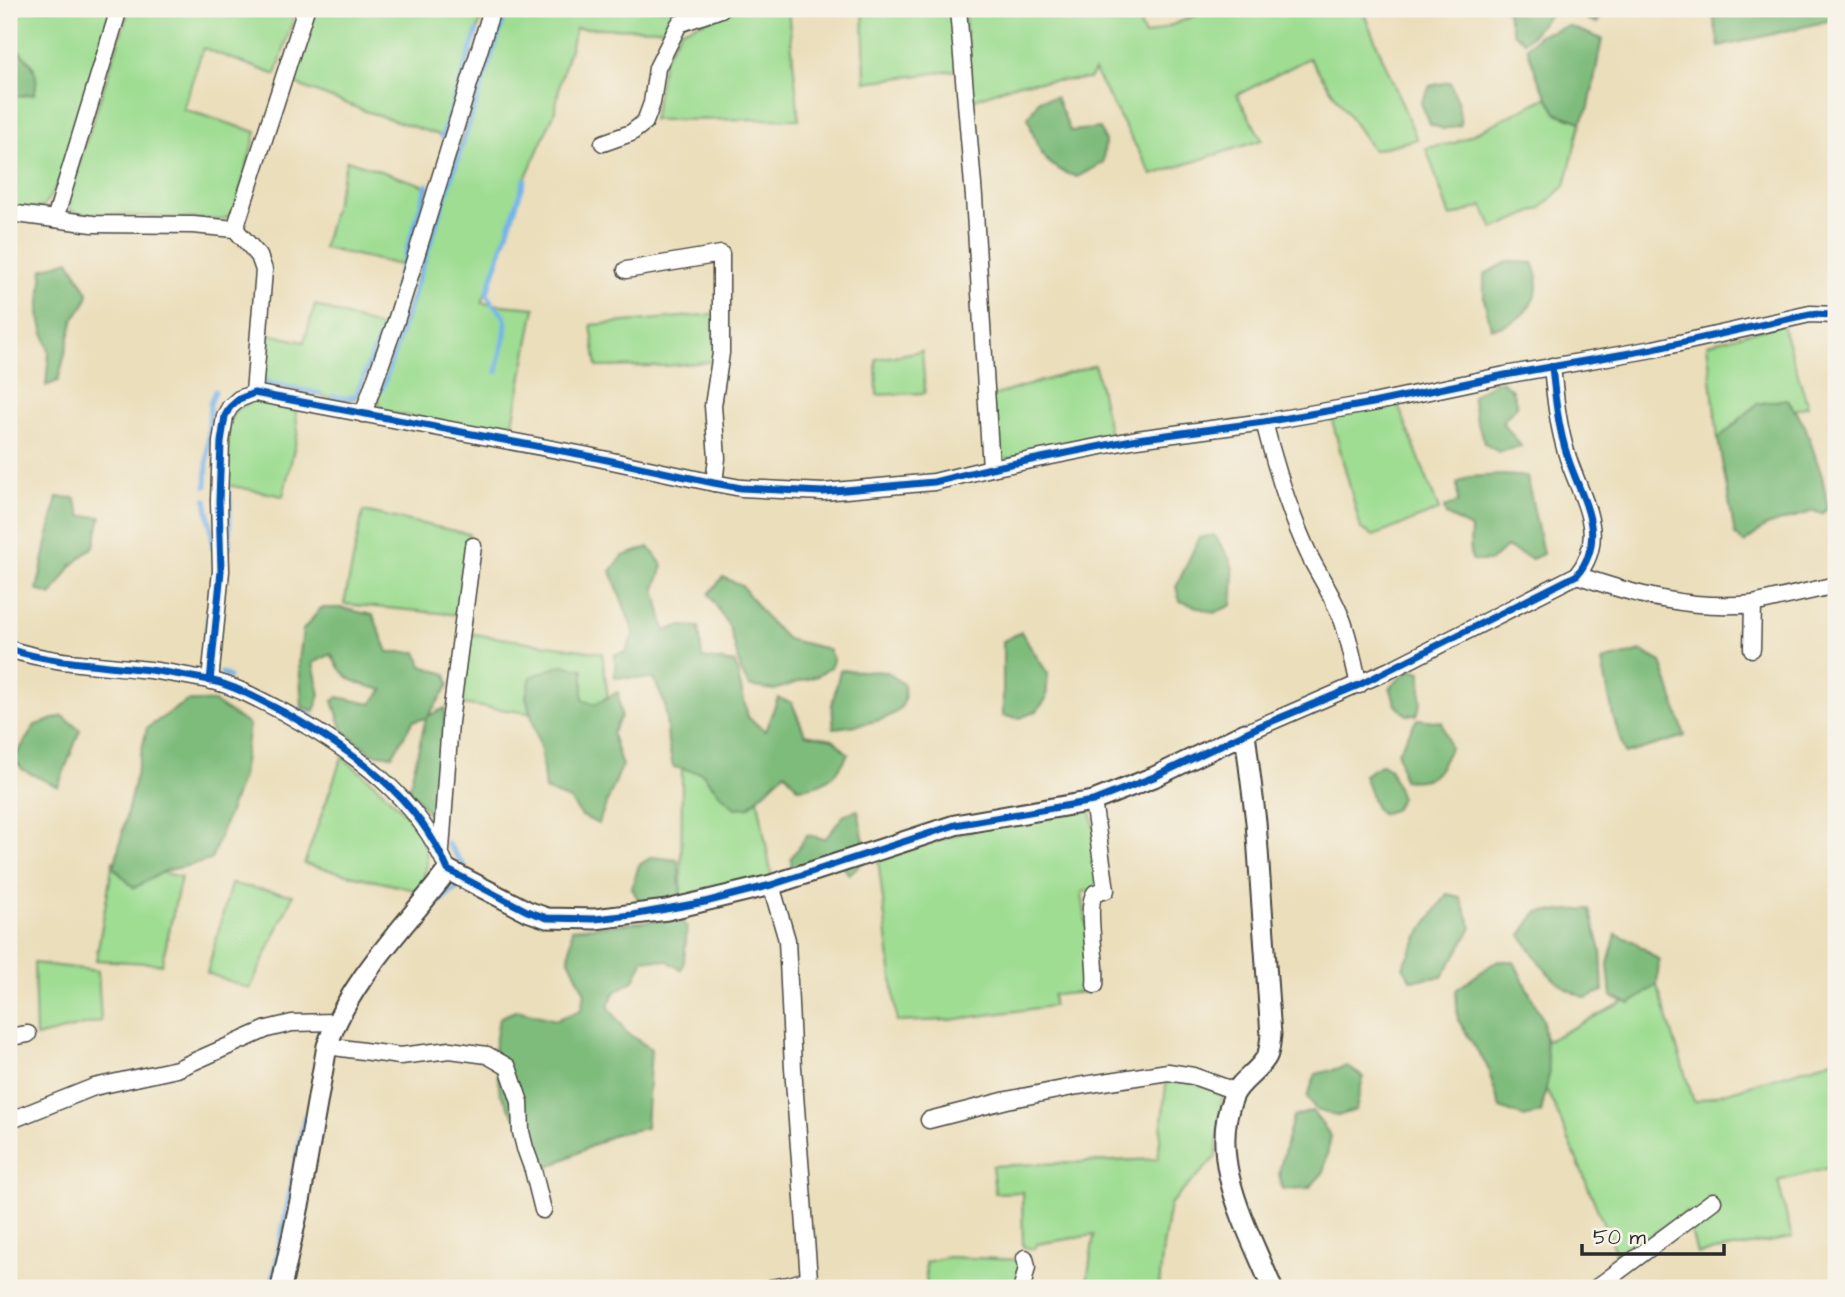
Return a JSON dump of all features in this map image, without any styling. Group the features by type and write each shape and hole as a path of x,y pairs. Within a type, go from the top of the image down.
{"street":[{"path":"55,219 119,9"},
{"path":"235,229 306,9"},
{"path":"363,414 397,321 492,9"},
{"path":"603,143 631,133 645,122 652,103 657,68 678,24 721,9"},
{"path":"958,9 992,468"},
{"path":"9,214 93,223 220,226 235,229 259,256 264,270 254,393"},
{"path":"626,270 722,254 721,353 713,405 717,458 714,483"},
{"path":"211,681 221,571 220,442 225,416 230,407 239,399 254,393 571,452 741,488 823,492 934,482 1137,439 1264,422 1373,403 1552,366 1666,346 1801,315 1836,315"},
{"path":"9,649 45,659 144,669 211,681 233,687 276,708 355,755 393,789 441,850 448,870 527,911 547,918 595,919 667,911 771,885 955,825 1093,801 1154,777 1245,733 1359,685 1577,575 1586,564 1592,549 1592,529 1587,506 1567,457 1552,366"},
{"path":"1264,422 1287,502 1311,559 1343,623 1359,685"},
{"path":"441,850 450,722 473,546"},
{"path":"1577,575 1617,589 1675,602 1713,606 1753,604 1836,585"},
{"path":"1752,649 1753,604"},
{"path":"1245,733 1258,844 1270,1035 1268,1055 1235,1091 1228,1108 1225,1158 1236,1198 1272,1288"},
{"path":"1093,801 1107,890 1095,893 1090,904 1097,972 1095,985"},
{"path":"281,1288 300,1201 327,1046 335,1022 391,941 448,870"},
{"path":"771,885 787,940 793,1068 812,1284 771,1288"},
{"path":"9,1121 94,1087 177,1069 267,1029 292,1023 335,1022"},
{"path":"9,1037 28,1034"},
{"path":"327,1046 400,1056 450,1050 487,1055 508,1067 520,1102 521,1132 543,1210"},
{"path":"929,1120 1007,1100 1168,1072 1193,1076 1235,1091"},
{"path":"1595,1288 1713,1201"},
{"path":"1022,1288 1027,1267 1025,1258"}],"green space":[{"path":"9,9 112,9 59,182 43,207 25,209 9,204 9,97 34,94 34,67 9,41"},
{"path":"129,9 296,9 276,75 203,48 183,109 256,132 234,214 221,220 78,213 70,210 69,195"},
{"path":"315,9 484,9 445,137 292,83"},
{"path":"503,9 675,9 670,29 576,28 554,114 525,179 482,303 535,308 511,434 386,412 380,406 378,398"},
{"path":"738,9 788,9 799,119 653,120 664,59 681,30"},
{"path":"863,9 953,9 959,70 865,82"},
{"path":"964,9 1134,9 1145,36 1211,9 1362,9 1417,139 1373,150 1309,58 1237,95 1262,140 1152,175 1094,71 1089,79 1019,83 972,100"},
{"path":"1506,9 1557,9 1524,41 1513,33"},
{"path":"1578,9 1603,9 1603,13 1597,23 1588,20"},
{"path":"1712,9 1836,9 1836,19 1719,47"},
{"path":"1568,26 1602,39 1589,107 1581,122 1556,113 1538,79 1527,47 1539,35"},
{"path":"9,41 35,71 34,94 9,97"},
{"path":"1450,82 1458,102 1461,125 1443,129 1430,124 1421,103 1430,86"},
{"path":"1056,97 1070,131 1100,128 1105,142 1103,163 1077,177 1056,168 1043,156 1028,118 1039,100"},
{"path":"1547,97 1556,113 1581,122 1565,186 1540,209 1493,229 1483,206 1450,217 1426,148 1455,143"},
{"path":"347,160 429,187 405,266 323,248"},
{"path":"69,260 88,293 86,302 74,318 58,381 46,386 49,352 39,314 43,269"},
{"path":"1508,262 1533,263 1537,274 1535,296 1522,315 1512,322 1491,328 1484,299 1484,274"},
{"path":"315,305 385,329 357,398 345,401 259,383 264,333 304,342"},
{"path":"715,314 716,361 664,366 597,367 591,325"},
{"path":"1782,324 1808,406 1794,410 1787,399 1757,404 1718,439 1707,344"},
{"path":"922,351 925,393 877,395 876,359"},
{"path":"1095,365 1111,439 994,461 989,397"},
{"path":"1500,380 1512,390 1517,406 1502,422 1521,446 1499,452 1485,444 1472,396"},
{"path":"1787,399 1805,426 1822,476 1828,508 1822,514 1814,511 1766,526 1744,543 1735,535 1718,439 1757,404"},
{"path":"253,400 295,405 298,432 283,496 227,485 228,430 234,412"},
{"path":"1398,404 1439,510 1374,536 1361,529 1331,416"},
{"path":"1469,477 1527,477 1543,554 1532,559 1506,547 1491,561 1473,561 1470,553 1471,528 1446,515 1444,508 1458,502 1457,483"},
{"path":"57,497 75,498 81,516 101,517 94,546 71,566 52,595 37,590"},
{"path":"363,511 469,534 460,615 344,604"},
{"path":"1214,535 1230,561 1234,582 1232,605 1214,613 1180,601 1176,587 1199,538"},
{"path":"649,547 663,566 655,589 665,631 679,626 699,627 702,658 735,663 748,717 765,731 778,698 792,703 805,734 833,739 848,754 834,775 815,786 798,788 785,772 749,807 735,808 702,773 673,767 665,704 654,679 615,677 615,654 626,652 634,633 611,571 623,556"},
{"path":"723,577 742,586 768,620 787,639 828,649 833,659 831,667 817,676 774,690 749,686 741,671 730,628 709,594"},
{"path":"321,608 341,608 373,615 388,652 417,652 422,666 446,674 449,685 428,716 445,708 439,826 409,789 426,718 413,721 392,756 372,753 343,731 333,701 338,697 371,704 383,690 351,680 331,654 313,663 320,695 314,711 302,707 299,661 303,630"},
{"path":"1021,632 1048,674 1046,699 1037,711 1020,718 1003,716 1003,641"},
{"path":"467,633 602,653 608,697 595,704 583,700 526,696 530,713 460,704"},
{"path":"1641,651 1661,662 1685,736 1625,754 1613,716 1602,661"},
{"path":"562,665 583,669 583,700 595,704 618,692 621,716 612,734 622,766 598,824 582,816 570,800 545,790 541,751 526,696 531,677"},
{"path":"1411,669 1421,672 1421,702 1417,715 1407,715 1396,705 1390,687"},
{"path":"840,670 887,672 904,685 904,701 893,714 884,718 834,728 832,705"},
{"path":"187,701 214,702 249,725 242,777 211,860 165,871 134,888 114,868 147,728"},
{"path":"63,716 80,730 58,787 23,770 14,759 35,725"},
{"path":"1417,719 1442,722 1450,748 1442,765 1433,775 1422,780 1403,780 1398,752"},
{"path":"342,757 395,803 417,831 427,860 419,891 304,864"},
{"path":"1382,764 1390,769 1401,798 1394,810 1381,814 1376,809 1364,775"},
{"path":"752,765 772,879 681,903 682,769"},
{"path":"858,810 870,856 849,874 837,860 792,876 791,858 807,835 825,839 845,814"},
{"path":"1091,810 1103,887 1082,892 1093,973 1089,992 1053,995 1053,1006 950,1020 897,1022 878,858 985,827"},
{"path":"652,857 678,860 681,900 644,911 632,888 639,865"},
{"path":"113,861 181,877 162,964 96,960"},
{"path":"231,884 293,895 250,989 207,973"},
{"path":"1447,894 1460,897 1472,928 1442,977 1411,980 1403,967 1419,935"},
{"path":"1590,909 1601,951 1603,991 1586,998 1564,987 1548,973 1521,935 1537,912"},
{"path":"680,918 687,928 681,970 668,961 644,959 634,980 614,993 608,1006 626,1032 651,1049 646,1128 615,1134 541,1171 526,1134 500,1093 494,1050 499,1018 517,1010 556,1020 581,1010 585,993 569,959 572,929"},
{"path":"1616,934 1635,942 1659,960 1657,985 1630,1004 1611,996 1608,964"},
{"path":"1498,960 1514,962 1543,1020 1549,1074 1541,1113 1524,1117 1500,1108 1487,1066 1458,1020 1456,990"},
{"path":"34,963 98,971 101,1021 36,1037"},
{"path":"1657,985 1694,1102 1836,1059 1836,1166 1778,1181 1792,1238 1697,1254 1686,1212 1618,1259 1557,1112 1527,1051"},
{"path":"1347,1066 1363,1077 1356,1110 1338,1116 1316,1110 1307,1097 1316,1074"},
{"path":"1167,1075 1223,1093 1216,1157 1170,1204 1159,1288 1086,1288 1094,1235 1037,1244 1035,1249 1023,1247 1022,1192 995,1193 992,1166 1158,1159"},
{"path":"1312,1111 1331,1136 1323,1173 1309,1188 1282,1189 1279,1172 1293,1117"},
{"path":"947,1257 1025,1260 1018,1288 927,1288 925,1262"}],"waterway":[{"path":"382,390 507,9"},
{"path":"442,137 477,31"},
{"path":"497,372 506,321 487,293 525,179"},
{"path":"394,291 427,185"},
{"path":"333,396 347,398 356,395 385,324"},
{"path":"261,381 321,394"},
{"path":"206,486 210,404 215,391"},
{"path":"226,483 230,502 229,548"},
{"path":"206,500 213,548"},
{"path":"203,656 209,614"},
{"path":"222,673 229,677"},
{"path":"279,701 314,718"},
{"path":"331,729 388,772 399,787"},
{"path":"447,843 465,867"},
{"path":"425,912 456,889"},
{"path":"272,1284 305,1115"},
{"path":"293,1288 297,1260"}],"cycle path":[{"path":"210,681 221,571 221,442 225,416 230,407 239,399 254,393 584,455 741,488 823,492 934,482 1137,439 1264,422 1373,403 1505,375 1653,349 1810,314 1836,315"},
{"path":"9,649 57,660 157,671 209,680 258,699 312,728 381,778 419,820 448,870 527,911 547,918 595,919 705,902 771,885 955,825 1093,801 1154,777 1258,727 1359,685 1577,575 1591,546 1592,531 1562,435 1552,366"}]}
